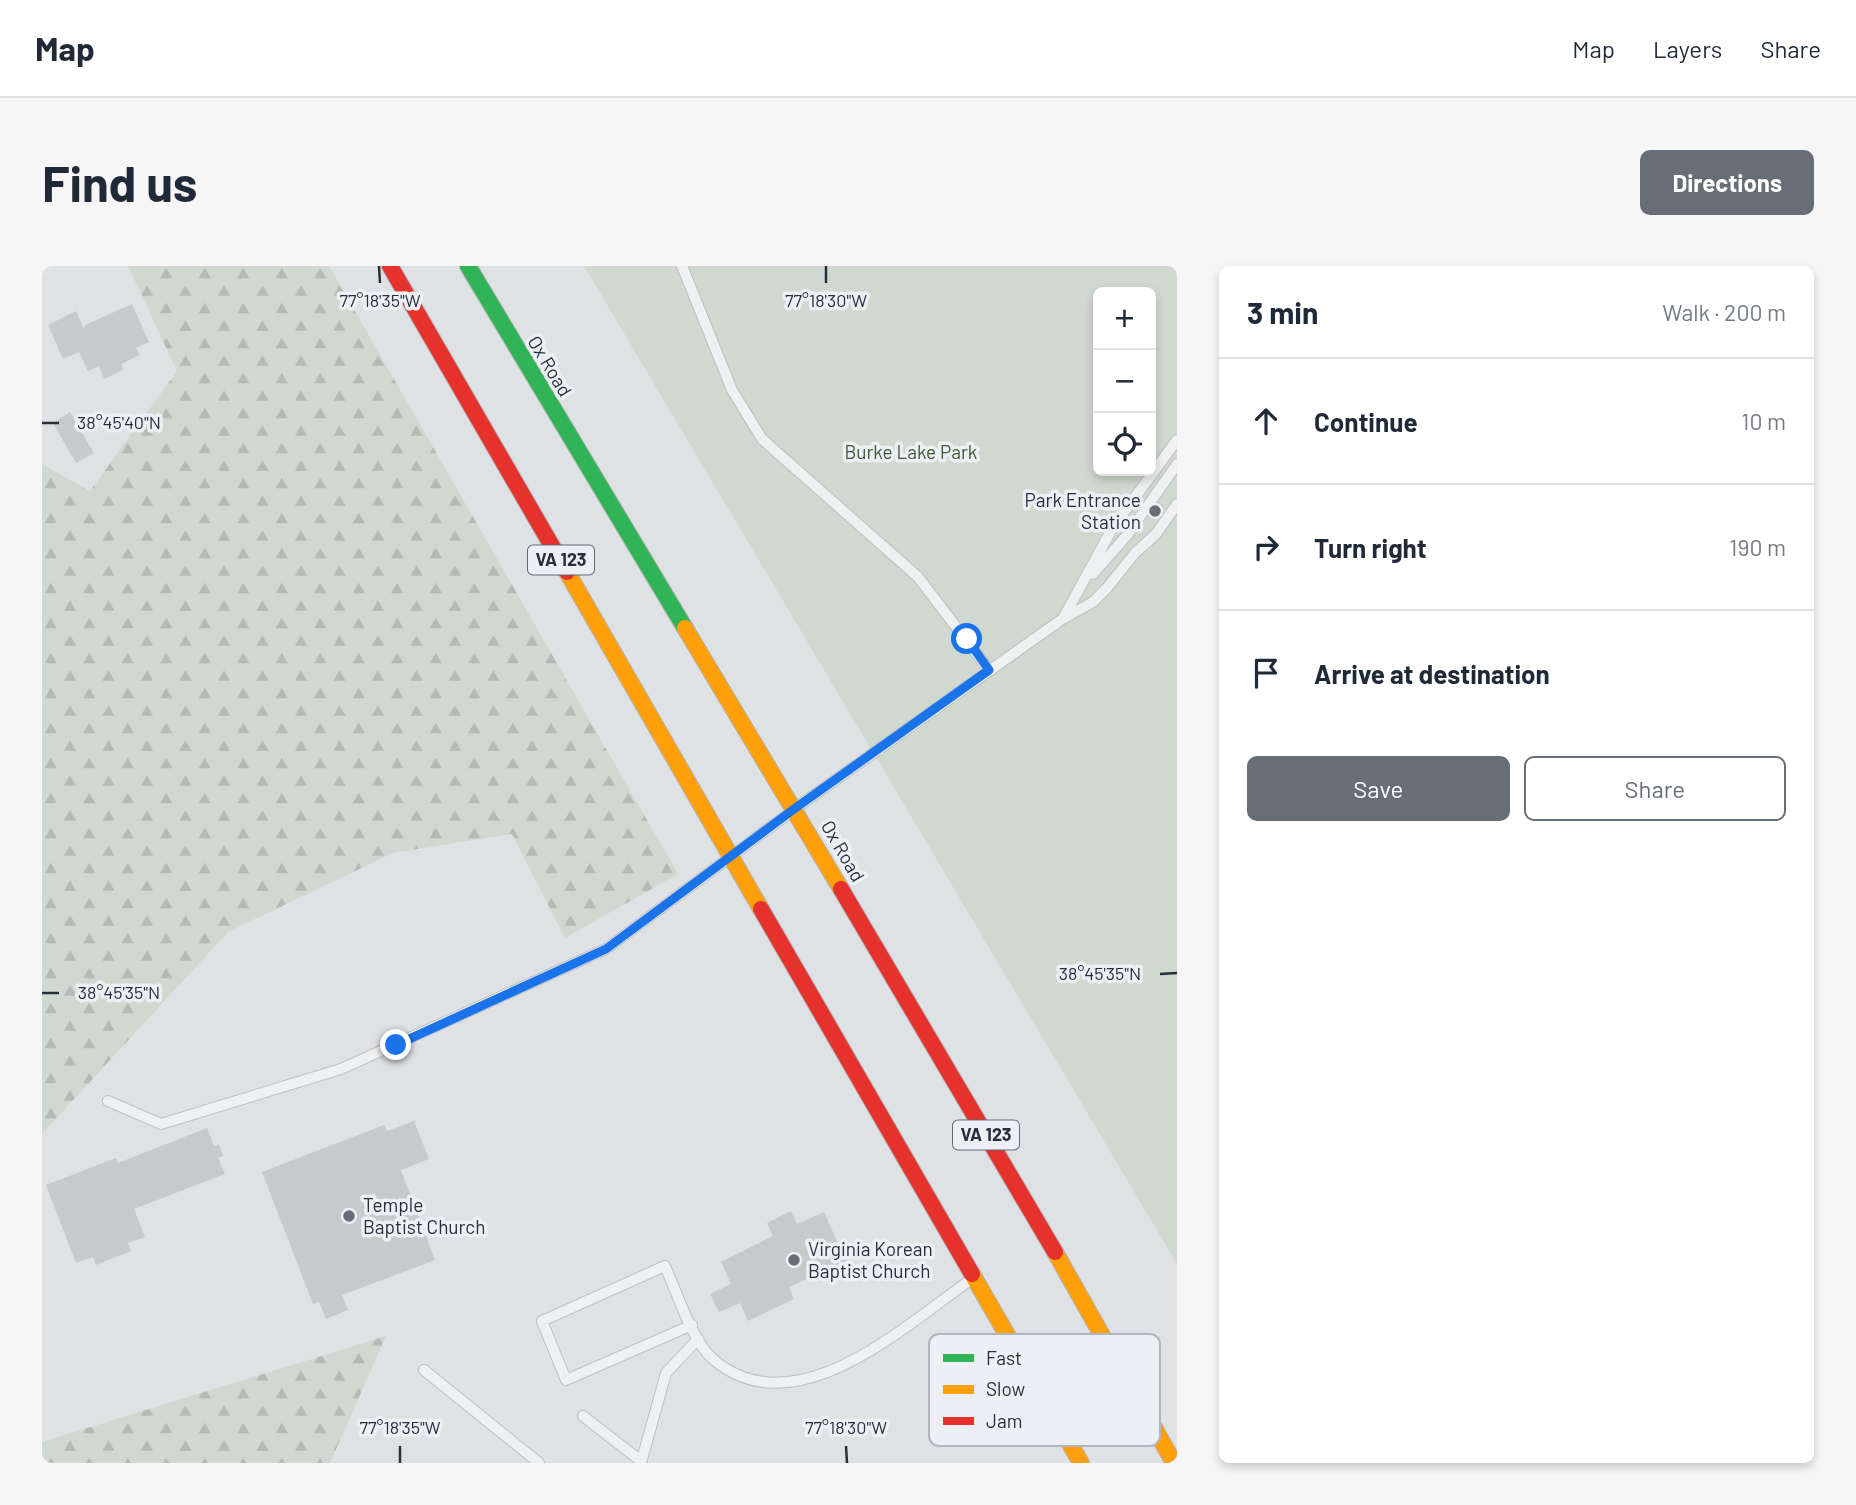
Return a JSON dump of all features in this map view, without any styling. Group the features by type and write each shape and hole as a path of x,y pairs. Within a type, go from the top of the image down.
{"highway":[{"name":"VA 123","path":"390,266 1006,1334"},
{"name":"Ox Road","path":"468,266 794,809 1101,1334"},
{"name":"Ox Road","path":"1160,1438 1174,1463"},
{"name":"VA 123","path":"1071,1446 1081,1463"}],"lane":[{"path":"682,266 732,390 762,439 918,578 989,670"},
{"path":"1061,620 1081,588 1112,527 1177,440"},
{"path":"1081,588 1128,534 1177,464"},
{"path":"108,1101 161,1124 341,1069 606,949 794,809 989,670 1061,620 1093,602 1108,588 1135,553 1156,534 1177,505"},
{"path":"692,1325 566,1380 542,1321 665,1266 692,1325 698,1339 713,1360 741,1376 778,1384 812,1379 857,1359 974,1278"},
{"path":"583,1416 641,1462 666,1373 698,1339"},
{"path":"424,1370 539,1463"}],"green space":[{"path":"128,266 329,266 678,874 565,938 512,834 393,853 228,932 42,1134 42,464 90,491 177,371"},
{"name":"Burke Lake Park","path":"584,266 1177,266 1177,1264"},
{"path":"386,1336 330,1463 42,1463 42,1442"}],"building":[{"path":"132,304 149,342 136,348 140,355 121,364 123,370 104,379 99,366 88,371 79,352 63,359 48,325 76,311 84,329 85,325"},
{"path":"70,412 94,453 76,463 53,423"},
{"name":"Park Entrance Station","path":"1157,501 1164,506 1154,520 1147,516"},
{"name":"Temple Baptist Church","path":"414,1121 429,1159 401,1170 435,1260 342,1295 348,1310 326,1319 319,1302 313,1304 262,1172 384,1125 387,1131"},
{"path":"207,1128 214,1146 219,1144 223,1156 218,1158 225,1174 134,1209 145,1237 128,1243 131,1251 96,1265 93,1257 76,1263 46,1185 116,1158 118,1163"},
{"path":"791,1211 797,1224 824,1212 846,1261 789,1287 794,1299 748,1321 740,1303 719,1312 710,1294 731,1284 721,1262 773,1236 767,1223"}],"traffic: fast":[{"path":"468,266 685,628"}],"traffic: slow":[{"path":"567,572 761,909"},
{"path":"685,628 841,889"},
{"path":"1055,1252 1101,1334"},
{"path":"972,1274 1007,1334"},
{"path":"1160,1438 1174,1463"},
{"path":"1071,1446 1081,1463"}],"traffic: jam":[{"path":"390,266 567,572"},
{"path":"841,889 1055,1252"},
{"path":"761,909 972,1274"}],"place":[{"name":"Park Entrance Station","path":"1155,511"},
{"name":"Temple Baptist Church","path":"349,1216"},
{"name":"Virginia Korean Baptist Church","path":"794,1260"}],"route":[{"path":"396,1045 606,949 794,809 989,670 967,639"}]}
